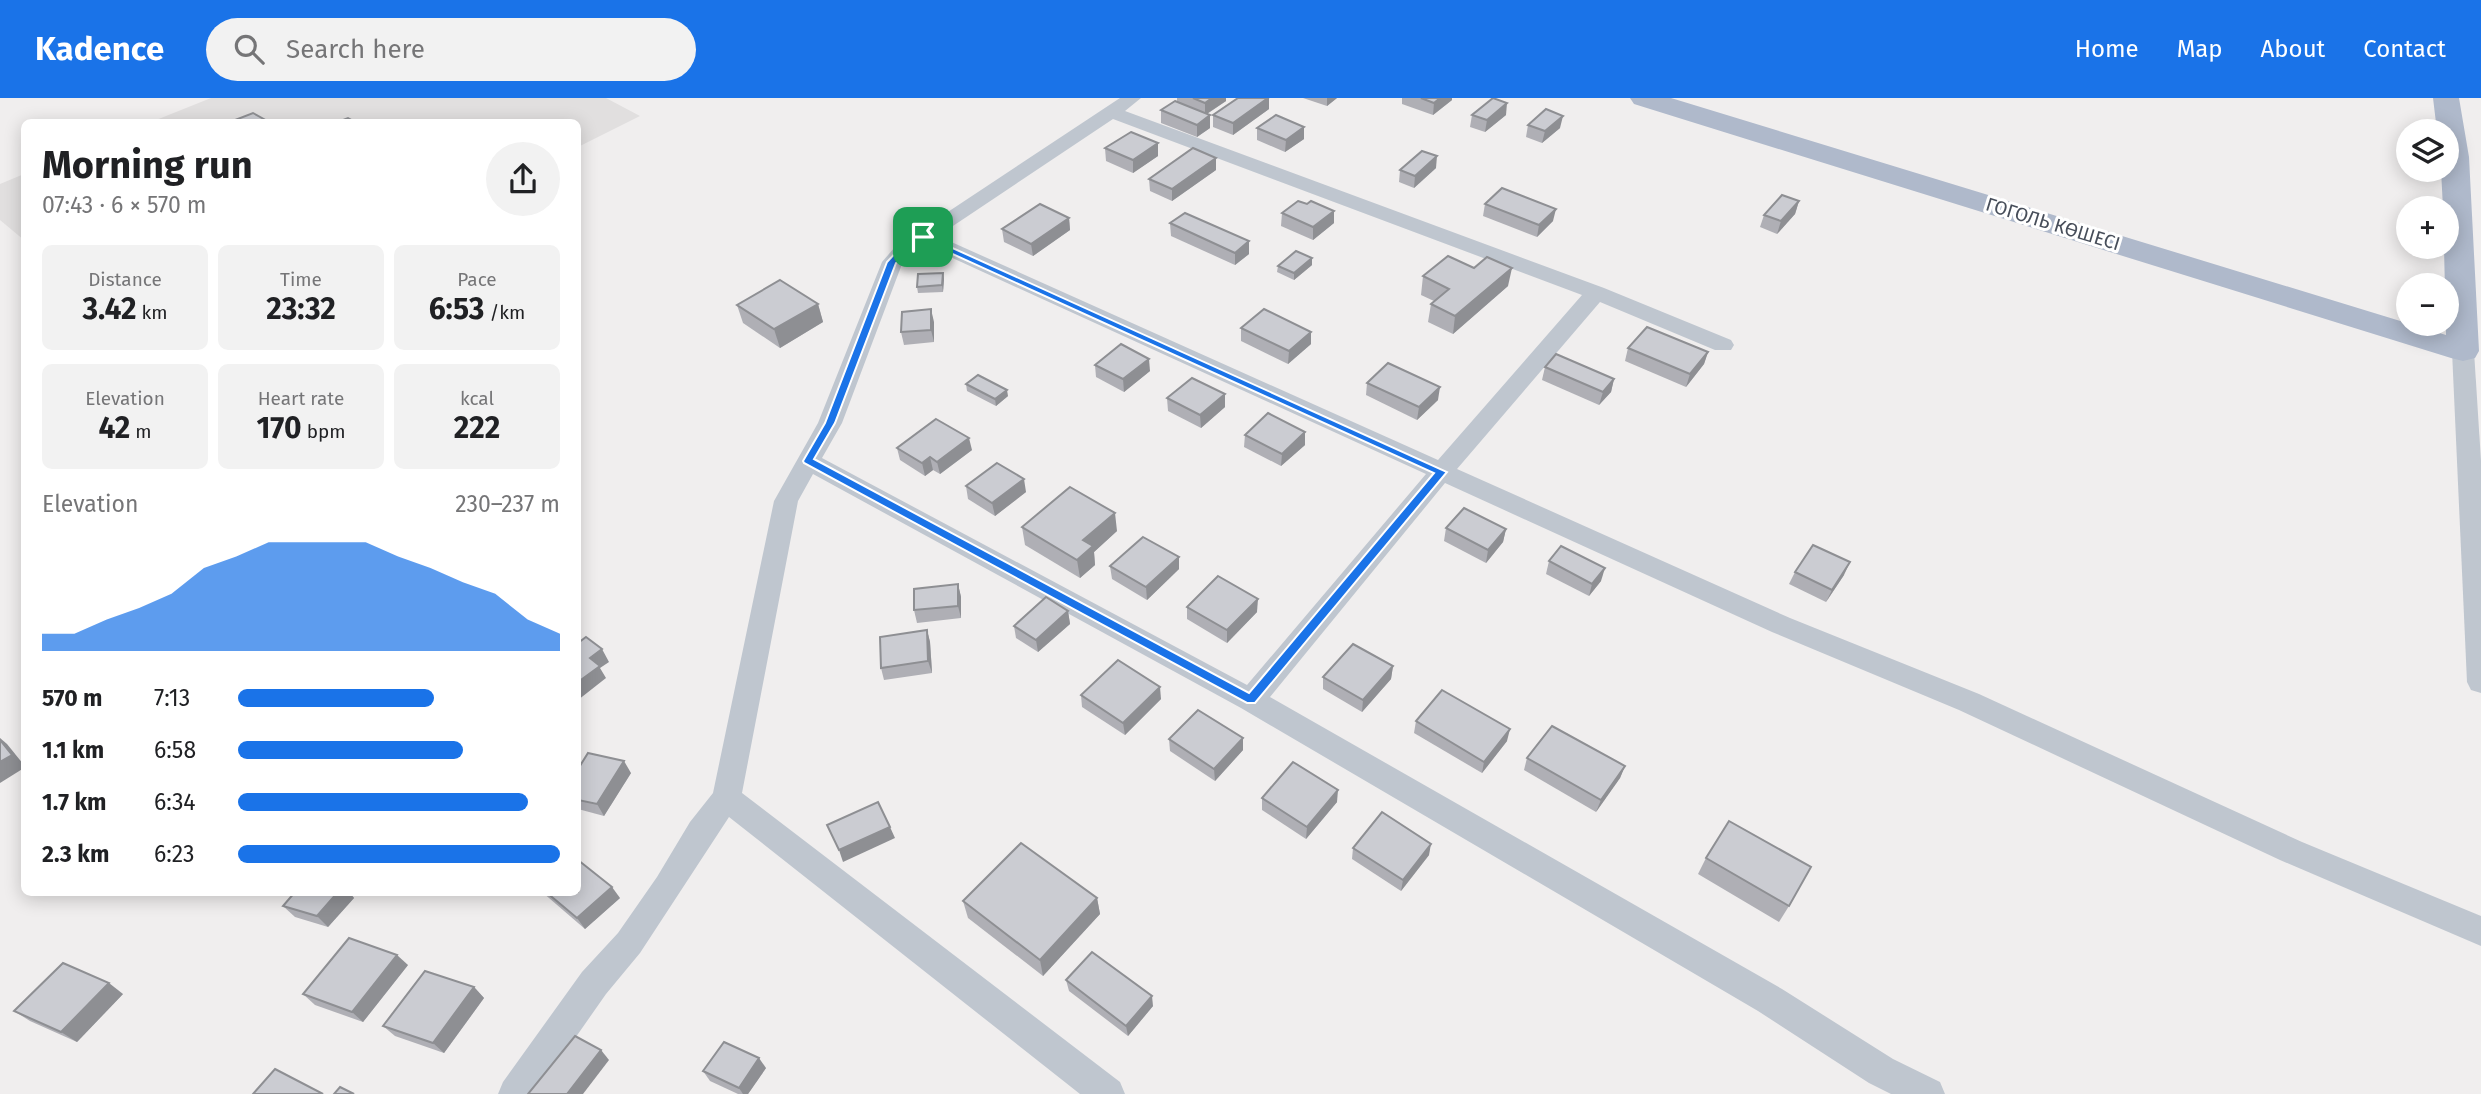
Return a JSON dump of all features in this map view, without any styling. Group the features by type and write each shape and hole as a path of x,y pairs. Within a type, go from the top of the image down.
{"main road":[{"name":"ГОГОЛЬ КӨШЕСІ","path":"1643,98 2463,351"},
{"path":"2446,98 2455,157 2463,351"}],"street":[{"path":"515,1094 594,983 629,943 668,887 701,831 726,798 786,501 830,423 892,262 902,251 1121,105 1723,345"},
{"path":"923,237 1782,625 1969,702 2291,851 2481,932"},
{"path":"1251,700 1441,472 1596,293"},
{"path":"2463,351 2481,682"},
{"path":"808,461 1251,700 1770,1000 1881,1071 1928,1094"},
{"path":"726,798 1108,1094"}],"shaded area":[{"path":"211,98 606,98 640,116 581,146 581,119 158,119"},
{"path":"21,175 21,238 0,220 0,184"}],"building":[{"path":"1193,98 1212,98 1205,103"},
{"path":"1238,98 1268,98 1233,123 1213,115"},
{"path":"1421,98 1440,98 1434,103"},
{"path":"1493,98 1507,103 1487,120 1472,115"},
{"path":"1175,101 1210,115 1197,125 1161,110"},
{"path":"1546,109 1563,116 1545,131 1528,125"},
{"path":"253,113 264,119 238,119"},
{"path":"1276,115 1304,127 1286,140 1257,128"},
{"path":"1131,132 1158,143 1133,160 1105,148"},
{"path":"1193,148 1216,158 1172,189 1149,179"},
{"path":"1422,151 1437,156 1415,176 1400,170"},
{"path":"1502,188 1556,209 1539,225 1485,204"},
{"path":"1782,195 1799,201 1781,221 1764,215"},
{"path":"1298,201 1307,204 1311,201 1334,211 1313,227 1282,213"},
{"path":"1040,204 1069,218 1031,244 1002,229"},
{"path":"1185,213 1249,241 1235,253 1170,223"},
{"path":"1296,251 1312,258 1294,273 1278,266"},
{"path":"1448,256 1474,268 1487,257 1512,268 1455,316 1431,304 1449,289 1423,276"},
{"path":"943,273 942,285 917,287 918,274"},
{"path":"780,280 818,304 774,329 737,305"},
{"path":"931,309 931,330 901,332 902,312"},
{"path":"1264,309 1311,332 1289,351 1241,328"},
{"path":"1647,327 1708,352 1690,374 1628,348"},
{"path":"1121,344 1149,359 1123,379 1095,365"},
{"path":"1556,354 1614,379 1603,392 1545,367"},
{"path":"1388,363 1440,387 1419,407 1367,383"},
{"path":"978,375 1007,390 995,399 966,384"},
{"path":"1192,378 1225,394 1200,415 1167,398"},
{"path":"1268,413 1305,432 1282,454 1245,435"},
{"path":"936,419 969,438 937,462 930,457 922,463 897,448"},
{"path":"997,463 1024,479 992,503 966,486"},
{"path":"1070,487 1115,513 1083,540 1093,546 1077,560 1022,527"},
{"path":"1464,508 1506,529 1488,550 1446,528"},
{"path":"1143,537 1179,557 1146,587 1110,566"},
{"path":"1813,545 1850,562 1832,590 1795,572"},
{"path":"1561,546 1605,568 1592,584 1549,561"},
{"path":"1218,576 1258,599 1227,630 1187,607"},
{"path":"958,584 958,606 914,610 914,589"},
{"path":"1046,597 1068,611 1036,640 1014,626"},
{"path":"927,630 928,661 881,668 880,637"},
{"path":"586,637 602,649 590,658 600,666 581,680 581,641"},
{"path":"1353,644 1393,666 1363,700 1323,677"},
{"path":"1118,660 1160,687 1123,723 1081,695"},
{"path":"1442,690 1510,729 1484,762 1416,721"},
{"path":"1198,710 1243,738 1214,769 1169,739"},
{"path":"1552,726 1625,766 1601,800 1527,758"},
{"path":"0,740 12,755 0,762"},
{"path":"588,753 624,761 597,804 581,801 581,764"},
{"path":"1293,762 1338,790 1307,827 1262,798"},
{"path":"878,802 890,827 839,850 827,825"},
{"path":"1382,812 1431,844 1403,880 1353,848"},
{"path":"1729,821 1811,867 1789,906 1706,858"},
{"path":"1021,843 1097,898 1040,960 963,901"},
{"path":"581,862 612,887 577,918 551,896 581,896"},
{"path":"292,896 334,896 317,916 283,906"},
{"path":"349,938 397,955 352,1012 303,994"},
{"path":"1092,952 1152,996 1126,1026 1066,980"},
{"path":"63,963 109,983 61,1032 14,1011"},
{"path":"425,971 474,987 433,1043 383,1026"},
{"path":"575,1036 601,1050 567,1094 528,1094"},
{"path":"724,1042 759,1058 739,1088 703,1071"},
{"path":"275,1069 323,1094 253,1094"},
{"path":"340,1087 354,1094 334,1094"}],"route":[{"path":"923,237 1441,472 1251,700 808,461 830,423 892,262 902,251 923,237"}]}
